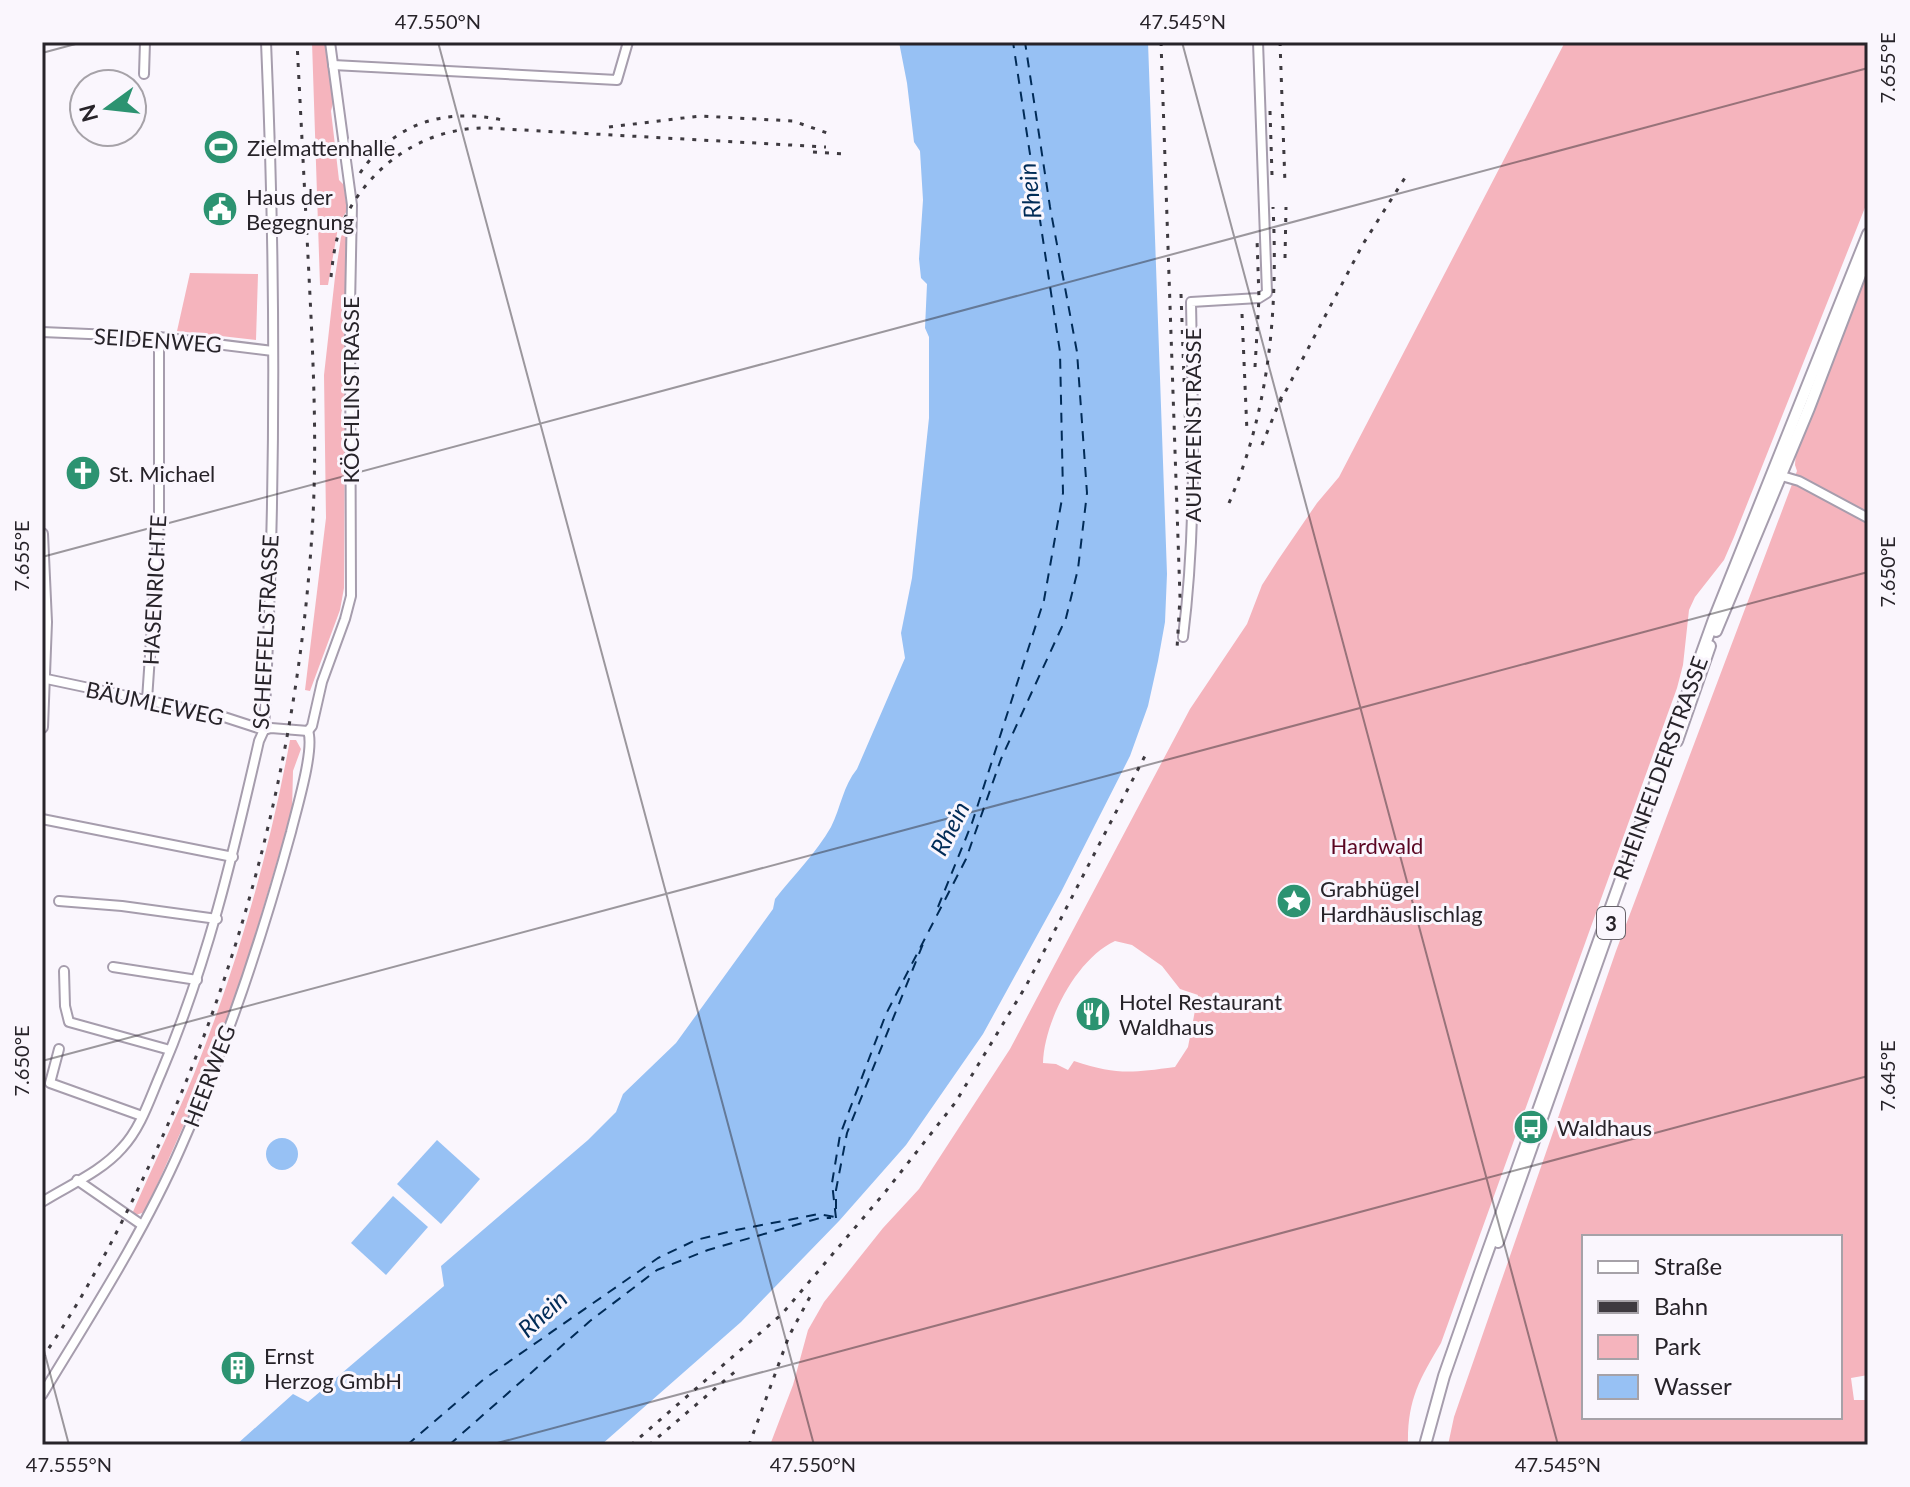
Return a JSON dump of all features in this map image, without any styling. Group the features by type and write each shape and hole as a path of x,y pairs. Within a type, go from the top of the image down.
{"main road":[{"name":"RHEINFELDERSTRASSE","path":"1432,1445 1471,1317 1715,635 1868,234"},
{"name":"RHEINFELDERSTRASSE","path":"1425,1445 1444,1376 1705,642 1868,254"},
{"path":"42,534 46,622 42,727"}],"street":[{"path":"144,68 145,42"},
{"name":"SCHEFFELSTRASSE","path":"42,1202 104,1165 124,1146 142,1116 197,980 217,919 264,730 271,578 273,351 266,42"},
{"name":"KÖCHLINSTRASSE","path":"306,732 312,726 322,682 351,596 352,205 330,42"},
{"path":"333,65 617,80 628,42"},
{"name":"AUHAFENSTRASSE","path":"1183,637 1190,582 1194,501 1191,302 1259,298 1267,293 1258,42"},
{"name":"SEIDENWEG","path":"42,332 159,337 273,351"},
{"name":"HASENRICHTE","path":"147,700 156,604 159,522 159,337"},
{"path":"1777,474 1868,518"},
{"name":"BÄUMLEWEG","path":"43,678 221,716 264,730"},
{"path":"264,730 306,732"},
{"name":"HEERWEG","path":"42,1395 106,1292 181,1147 231,1019 277,880 294,820 311,739 306,732"},
{"path":"42,819 233,857"},
{"path":"59,901 217,919"},
{"path":"113,967 197,980"},
{"path":"64,971 65,1006 69,1022 170,1050"},
{"path":"59,1049 50,1083 142,1116"},
{"path":"77,1180 142,1225"}],"green space":[{"path":"312,42 325,42 339,180 344,185 347,211 339,222 328,285 320,285"},
{"name":"Hardwald","path":"1565,42 1868,42 1868,200 1724,560 1695,597 1689,610 1683,665 1677,688 1441,1343 1416,1391 1408,1445 770,1445 793,1385 808,1330 824,1302 883,1228 919,1189 1010,1049 1190,709 1247,624 1262,585 1278,560 1339,477","holes":["1115,941 1132,945 1162,966 1180,989 1198,995 1188,1047 1175,1067 1124,1072 1074,1061 1068,1070 1056,1064 1043,1063 1049,1029 1075,977 1087,962"]},
{"path":"348,222 345,401 341,414 345,426 344,588 340,610 310,691 305,690 326,518 324,375 341,237"},
{"path":"1868,262 1868,1375 1851,1378 1854,1400 1868,1400 1868,1445 1448,1445 1454,1417 1616,951 1797,471 1796,450"},
{"path":"190,273 258,274 256,340 177,331"},
{"path":"290,740 296,740 301,749 293,771 292,811 240,986 207,1073 145,1212 132,1214 187,1092 238,951 262,867"}],"water":[{"name":"Rhein","path":"899,42 1148,42 1167,574 1165,622 1158,661 1148,706 1130,756 1061,892 983,1034 906,1145 839,1221 741,1322 601,1445 236,1445 293,1394 308,1402 444,1286 441,1266 588,1140 616,1112 623,1094 676,1043 773,909 775,899 831,827 905,658 901,633 912,578 929,418 929,337 925,328 927,284 921,278 919,259 923,200 920,151 914,142"},
{"path":"282,1138 293,1143 298,1154 293,1165 282,1170 271,1165 266,1154 271,1143"},
{"path":"437,1140 480,1179 441,1224 397,1184"},
{"path":"393,1196 428,1227 386,1275 351,1243"}],"ferry route":[{"path":"938,907 972,823 1044,600 1063,493 1060,352 1013,42"},
{"path":"836,1218 832,1183 840,1135 886,1014 966,859 1001,759 1066,618 1078,569 1087,493 1077,352 1050,207 1025,42"},
{"path":"836,1209 836,1190 847,1133 925,939"},
{"path":"407,1445 484,1379 658,1258 696,1240 736,1230 819,1214 835,1217"},
{"path":"449,1445 590,1321 657,1270 708,1250 820,1218 831,1218"}],"railway":[{"path":"42,1358 113,1240 183,1089 240,930 281,767 296,684 306,600 314,486 313,366 297,42"},
{"path":"1161,42 1180,597 1177,649"},
{"path":"1280,42 1285,184"},
{"path":"1270,111 1272,175"},
{"path":"360,173 389,142 423,123 461,116 502,120"},
{"path":"609,127 700,116 793,121 830,134"},
{"path":"331,277 340,228 368,183 402,153 442,134 487,128 826,147"},
{"path":"813,152 845,154"},
{"path":"1280,402 1363,244 1408,173"},
{"path":"1229,503 1254,431 1268,358 1274,283 1273,207"},
{"path":"1285,258 1286,207"},
{"path":"1255,367 1259,298 1257,239"},
{"path":"1181,294 1189,518"},
{"path":"1242,314 1247,432"},
{"path":"1262,445 1283,393"},
{"path":"631,1445 782,1314 886,1191 955,1103 1026,986 1147,752"},
{"path":"749,1445 789,1336 812,1293"},
{"path":"649,1445 738,1369"}],"place":[{"name":"Zielmattenhalle","path":"221,147"},
{"name":"Haus der Begegnung","path":"220,209"},
{"name":"St. Michael","path":"83,473"},
{"name":"Grabhügel Hardhäuslischlag","path":"1294,901"},
{"name":"Hotel Restaurant Waldhaus","path":"1093,1014"},
{"name":"Waldhaus","path":"1531,1127"},
{"name":"Ernst Herzog GmbH","path":"238,1368"}]}
